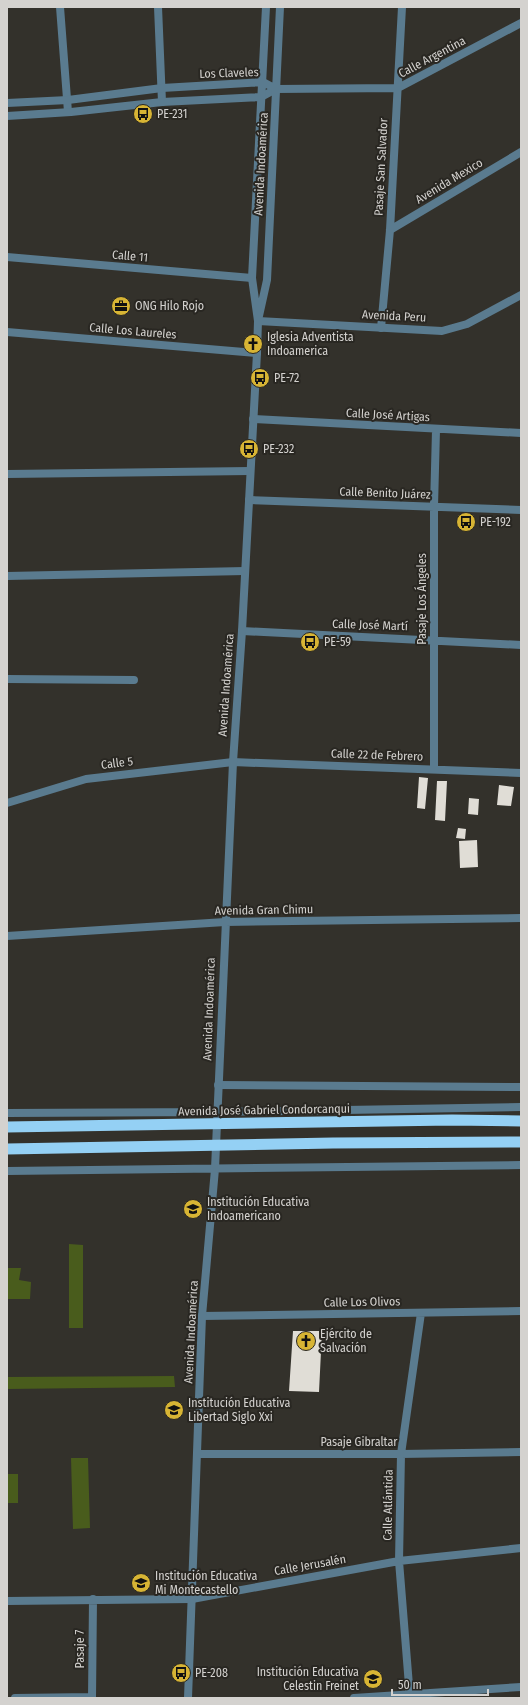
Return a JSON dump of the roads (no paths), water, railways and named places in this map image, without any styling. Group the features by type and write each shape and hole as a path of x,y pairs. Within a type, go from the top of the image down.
{"highway":[{"name":"Avenida José Gabriel Condorcanqui","path":"7,1127 452,1120 521,1121"},
{"path":"7,1149 341,1143 521,1142"}],"street":[{"path":"60,7 68,112"},
{"path":"158,7 162,102"},
{"name":"Avenida Indoamérica","path":"188,1698 202,1316 215,1169 233,762 242,631 257,353 258,320 252,278 266,7"},
{"name":"Avenida Indoamérica","path":"258,320 267,280 280,7"},
{"name":"Pasaje San Salvador","path":"381,328 390,230 402,7"},
{"name":"Calle Argentina","path":"276,89 398,88 521,23"},
{"name":"Los Claveles","path":"7,103 68,100 162,88 262,82 276,89"},
{"name":"Los Claveles","path":"7,116 68,112 162,102 261,97 276,89"},
{"name":"Avenida Mexico","path":"390,230 521,152"},
{"name":"Calle 11","path":"7,257 252,278"},
{"name":"Avenida Peru","path":"258,320 442,331 467,324 521,295"},
{"name":"Calle Los Laureles","path":"7,332 257,353"},
{"name":"Calle José Artigas","path":"253,419 436,430 521,433"},
{"name":"Pasaje Los Ángeles","path":"434,769 434,507 436,430"},
{"path":"7,474 250,471"},
{"name":"Calle Benito Juárez","path":"249,500 521,510"},
{"path":"7,576 245,571"},
{"name":"Calle José Martí","path":"242,631 434,639 521,645"},
{"path":"7,679 134,680"},
{"name":"Calle 22 de Febrero","path":"233,762 521,773"},
{"name":"Calle 5","path":"7,803 86,779 233,762"},
{"name":"Avenida Gran Chimu","path":"7,936 225,922 521,918"},
{"path":"218,1085 521,1087"},
{"name":"Avenida José Gabriel Condorcanqui","path":"7,1113 217,1112 521,1107"},
{"path":"7,1171 521,1165"},
{"name":"Calle Los Olivos","path":"202,1316 521,1311"},
{"name":"Calle Atlántida","path":"410,1696 399,1561 401,1454 421,1313"},
{"name":"Pasaje Gibraltar","path":"197,1454 401,1454 521,1452"},
{"name":"Calle Jerusalén","path":"7,1601 192,1599 399,1561 521,1548"},
{"name":"Pasaje 7","path":"92,1698 93,1599"},
{"path":"354,1698 410,1696 521,1687"},
{"path":"15,1698 92,1698"}],"place":[{"name":"PE-231","path":"143,114"},
{"name":"ONG Hilo Rojo","path":"121,306"},
{"name":"Iglesia Adventista Indoamerica","path":"253,344"},
{"name":"PE-72","path":"260,378"},
{"name":"PE-232","path":"249,449"},
{"name":"PE-192","path":"466,522"},
{"name":"PE-59","path":"310,642"},
{"name":"Institución Educativa Indoamericano","path":"193,1209"},
{"name":"Ejército de Salvación","path":"306,1341"},
{"name":"Institución Educativa Libertad Siglo Xxi","path":"174,1410"},
{"name":"Institución Educativa Mi Montecastello","path":"141,1583"},
{"name":"PE-208","path":"181,1673"},
{"name":"Institución Educativa Celestin Freinet","path":"373,1679"}]}
